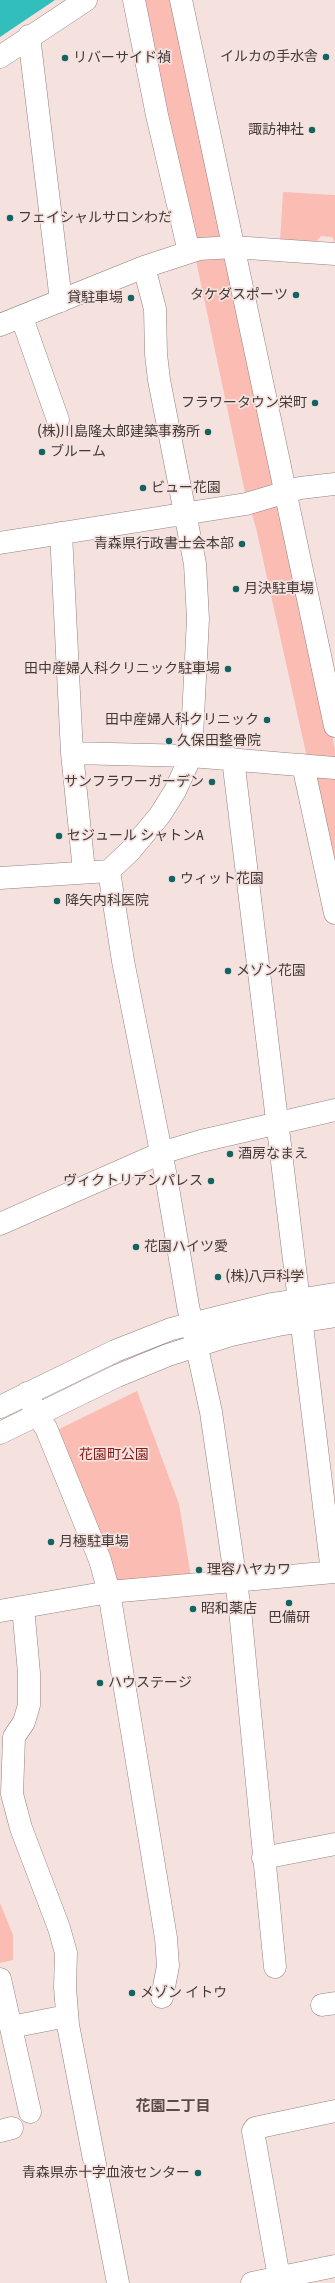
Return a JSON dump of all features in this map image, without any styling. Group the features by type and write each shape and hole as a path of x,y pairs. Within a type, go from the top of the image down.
{"street":[{"path":"0,57 29,36 86,0"},
{"path":"134,0 157,115 188,252"},
{"path":"181,0 287,492 335,726"},
{"path":"29,36 61,301"},
{"path":"0,325 22,318 144,267 188,252 209,247 233,247 335,254"},
{"path":"0,878 84,871 109,871 130,851 160,815 175,792 191,756 198,599 195,564 159,380 156,354 155,309 144,267"},
{"path":"22,318 58,420"},
{"path":"0,543 184,512 246,504 309,486 335,484"},
{"path":"61,533 72,752 84,871"},
{"path":"72,752 191,756 335,768"},
{"path":"0,1611 109,1592 333,1572 298,1298 233,759"},
{"path":"303,765 335,914"},
{"path":"109,871 123,961 161,1152 191,1323 211,1412 236,1580 275,1967"},
{"path":"0,1224 161,1152 335,1110"},
{"path":"0,1407 115,1351 191,1323 298,1298 335,1294"},
{"path":"0,1433 117,1376 196,1345 302,1321 335,1316"},
{"path":"27,1393 37,1415 46,1428 94,1545 109,1592 166,1938 168,1966 162,1997"},
{"path":"23,1607 29,1666 29,1705 24,1722 17,1730 14,1737 12,1794 21,1828 64,1942 66,1953 67,2016 118,2283"},
{"path":"263,1858 335,1844"},
{"path":"0,1979 30,2112"},
{"path":"11,2026 67,2016"},
{"path":"280,2280 253,2131 255,2128 335,2111"},
{"path":"252,2283 280,2280 335,2266"}],"green space":[{"path":"141,0 177,0 287,492 335,750 335,884 256,528 244,488"},
{"path":"283,192 335,195 335,243 332,237 321,236 315,243 280,241"},
{"name":"花園町公園","path":"137,1391 179,1504 191,1577 117,1582 57,1430"},
{"path":"0,1903 13,1935 13,1960 0,1963"}],"water":[{"path":"0,0 55,0 0,37"}],"place":[{"name":"イルカの手水舎","path":"326,57"},
{"name":"リバーサイド禎","path":"65,58"},
{"name":"諏訪神社","path":"312,130"},
{"name":"フェイシャルサロンわだ","path":"10,218"},
{"name":"タケダスポーツ","path":"296,295"},
{"name":"貸駐車場","path":"131,298"},
{"name":"フラワータウン栄町","path":"315,403"},
{"name":"(株)川島隆太郎建築事務所","path":"208,432"},
{"name":"ブルーム","path":"42,452"},
{"name":"ビュー花園","path":"143,488"},
{"name":"青森県行政書士会本部","path":"242,544"},
{"name":"月決駐車場","path":"236,589"},
{"name":"田中産婦人科クリニック駐車場","path":"228,669"},
{"name":"田中産婦人科クリニック","path":"267,720"},
{"name":"久保田整骨院","path":"169,741"},
{"name":"サンフラワーガーデン","path":"212,782"},
{"name":"セジュール シャトンA","path":"59,836"},
{"name":"ウィット花園","path":"172,879"},
{"name":"降矢内科医院","path":"57,901"},
{"name":"メゾン花園","path":"228,971"},
{"name":"酒房なまえ","path":"230,1154"},
{"name":"ヴィクトリアンパレス","path":"211,1181"},
{"name":"花園ハイツ愛","path":"136,1247"},
{"name":"(株)八戸科学","path":"218,1277"},
{"name":"月極駐車場","path":"51,1542"},
{"name":"理容ハヤカワ","path":"199,1570"},
{"name":"巴備研","path":"289,1603"},
{"name":"昭和薬店","path":"193,1609"},
{"name":"ハウステージ","path":"100,1683"},
{"name":"メゾン イトウ","path":"132,1993"},
{"name":"青森県赤十字血液センター","path":"198,2173"}],"district":[{"name":"花園二丁目","path":"173,2107"}]}
